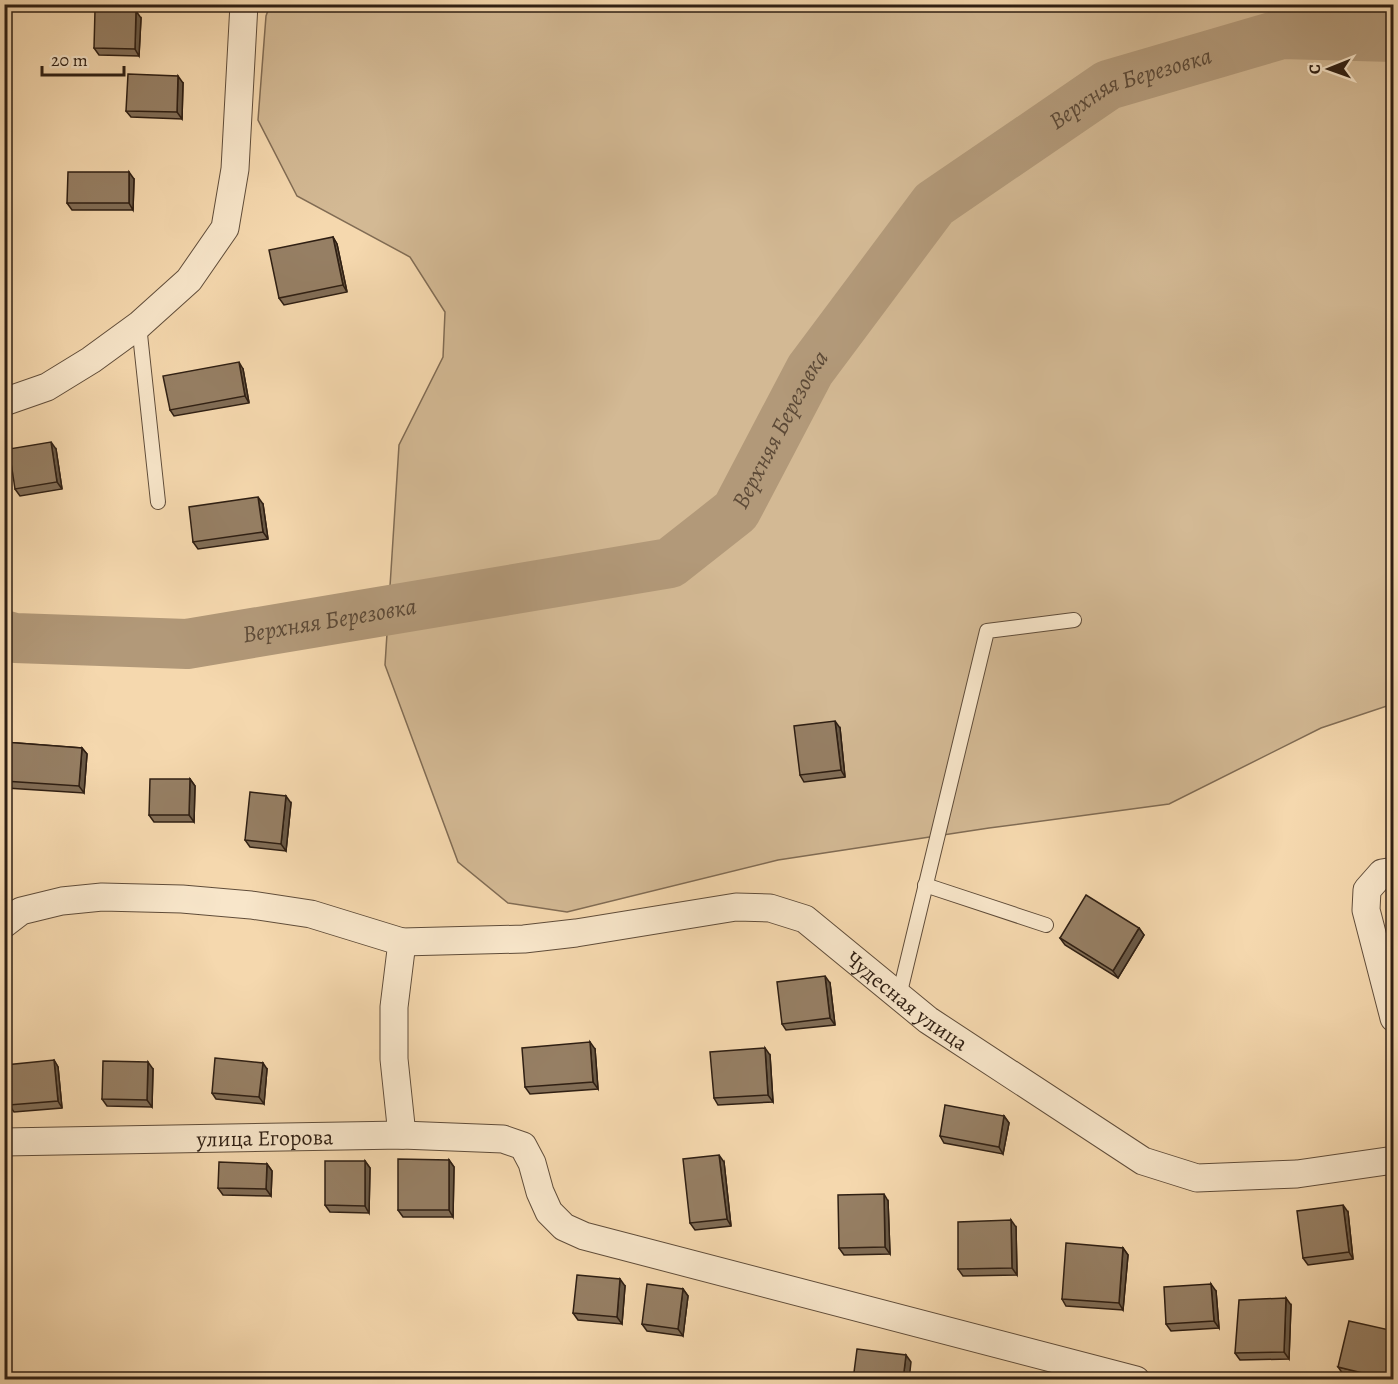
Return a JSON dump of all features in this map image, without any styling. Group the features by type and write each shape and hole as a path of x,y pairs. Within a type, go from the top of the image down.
{"street":[{"path":"4,402 47,387 91,360 139,325 189,280 225,228 235,169 244,4"},
{"path":"1394,871 1382,873 1367,890 1366,910 1394,1018"},
{"name":"Чудесная улица","path":"4,924 21,911 62,901 102,897 182,899 251,905 311,914 402,942 524,939 576,933 736,907 770,908 805,919 928,1020 1143,1161 1197,1178 1297,1174 1394,1160"},
{"path":"402,942 394,1007 394,1059 402,1135"},
{"name":"улица Егорова","path":"4,1142 402,1135 503,1139 523,1146 532,1163 540,1192 549,1212 564,1227 584,1236 1136,1380"}],"lane":[{"path":"139,325 158,502"},
{"path":"898,996 987,631 1074,620"},
{"path":"925,885 1046,925"}],"shaded area":[{"path":"270,5 1393,5 1393,704 1321,728 1169,804 778,860 567,912 508,903 458,862 385,665 399,445 443,357 445,312 410,257 297,196 258,120 266,16"}],"building":[{"path":"95,10 136,11 135,49 94,48"},
{"path":"128,74 178,76 177,112 126,111"},
{"path":"68,172 129,172 129,203 67,203"},
{"path":"333,237 343,285 279,298 269,250"},
{"path":"239,362 245,396 170,410 163,376"},
{"path":"51,442 57,482 15,489 9,449"},
{"path":"258,497 263,532 193,542 189,507"},
{"path":"835,721 841,770 800,775 794,726"},
{"path":"4,742 82,748 79,786 4,781"},
{"path":"150,779 190,779 189,815 149,815"},
{"path":"250,792 286,796 281,844 245,840"},
{"path":"1086,895 1139,928 1113,971 1060,938"},
{"path":"825,976 830,1018 782,1024 777,982"},
{"path":"590,1042 593,1082 525,1087 522,1048"},
{"path":"765,1048 768,1095 714,1098 710,1052"},
{"path":"215,1058 263,1063 259,1097 212,1093"},
{"path":"54,1060 58,1101 9,1105 5,1065"},
{"path":"103,1061 148,1062 147,1100 102,1099"},
{"path":"945,1105 1004,1116 999,1147 940,1136"},
{"path":"719,1155 727,1219 690,1223 683,1159"},
{"path":"398,1159 449,1160 449,1210 398,1210"},
{"path":"325,1161 365,1161 365,1206 325,1205"},
{"path":"219,1162 267,1164 266,1189 218,1188"},
{"path":"884,1194 885,1247 839,1248 838,1195"},
{"path":"1343,1205 1349,1252 1303,1258 1297,1211"},
{"path":"1011,1220 1012,1268 958,1269 958,1222"},
{"path":"1066,1243 1123,1248 1119,1303 1062,1299"},
{"path":"577,1275 620,1279 617,1317 573,1313"},
{"path":"647,1284 683,1289 678,1329 642,1324"},
{"path":"1211,1284 1214,1321 1166,1324 1164,1287"},
{"path":"1286,1298 1284,1352 1235,1353 1239,1300"},
{"path":"1349,1321 1394,1331 1394,1368 1391,1380 1338,1367"},
{"path":"857,1349 906,1355 903,1380 853,1380"},
{"path":"975,1379 1012,1380 975,1380"}],"waterway":[{"name":"Верхняя Березовка","path":"4,635 15,638 187,644 670,563 736,511 810,370 934,204 1108,85 1282,34 1394,37"}]}
